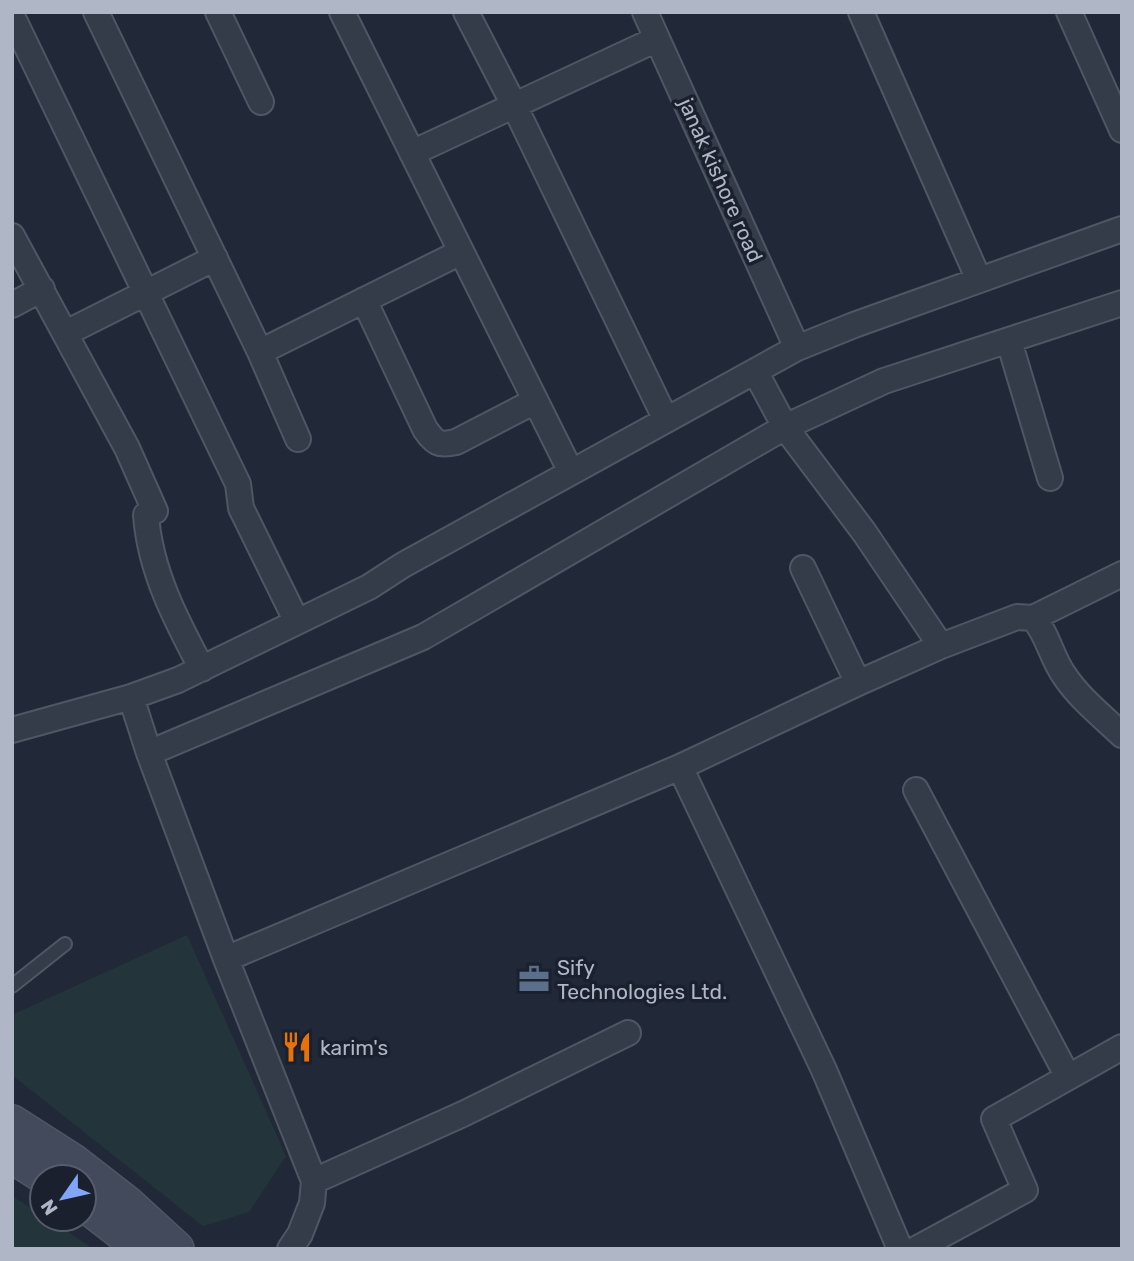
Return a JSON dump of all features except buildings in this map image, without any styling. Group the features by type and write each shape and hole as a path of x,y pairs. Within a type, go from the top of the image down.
{"main road":[{"path":"12,1123 84,1171 127,1204 176,1249"},
{"path":"12,1155 28,1165"},
{"path":"98,1214 141,1249"}],"street":[{"path":"96,12 260,352 298,439"},
{"path":"218,12 261,102"},
{"path":"342,12 571,472"},
{"path":"466,12 514,104 666,420"},
{"name":"janak kishore road","path":"645,12 797,348"},
{"path":"861,12 979,281"},
{"path":"1069,12 1122,130"},
{"path":"12,16 238,484 241,508 297,622"},
{"path":"412,153 657,39"},
{"path":"12,730 131,698 202,669 369,587 403,565 797,348 1122,229"},
{"path":"12,236 127,448 155,511 146,516 152,558 174,616 202,669"},
{"path":"260,352 461,252"},
{"path":"65,333 215,258"},
{"path":"12,305 42,289"},
{"path":"364,300 425,429 434,442 445,445 456,442 535,401"},
{"path":"149,753 423,637 785,427 884,381 1122,303"},
{"path":"1009,341 1050,478"},
{"path":"755,371 785,427 864,532 941,646"},
{"path":"803,568 858,683"},
{"path":"226,959 680,768 941,646 1017,617 1033,618 1122,575"},
{"path":"1033,618 1042,628 1062,673 1075,690 1122,735"},
{"path":"131,698 226,959 314,1181 312,1203 300,1234 290,1249"},
{"path":"680,768 824,1070 900,1249"},
{"path":"916,790 1068,1077"},
{"path":"314,1181 463,1114 628,1033"},
{"path":"916,1249 1025,1190 994,1119 1122,1047"}],"lane":[{"path":"12,986 65,944"}],"shaded area":[{"path":"187,935 286,1156 249,1212 203,1226 12,1075 12,1015"},
{"path":"12,1196 28,1206 28,1233 70,1233 91,1249 12,1249"}],"place":[{"name":"Sify Technologies Ltd.","path":"534,979"},
{"name":"karim's","path":"297,1047"}]}
